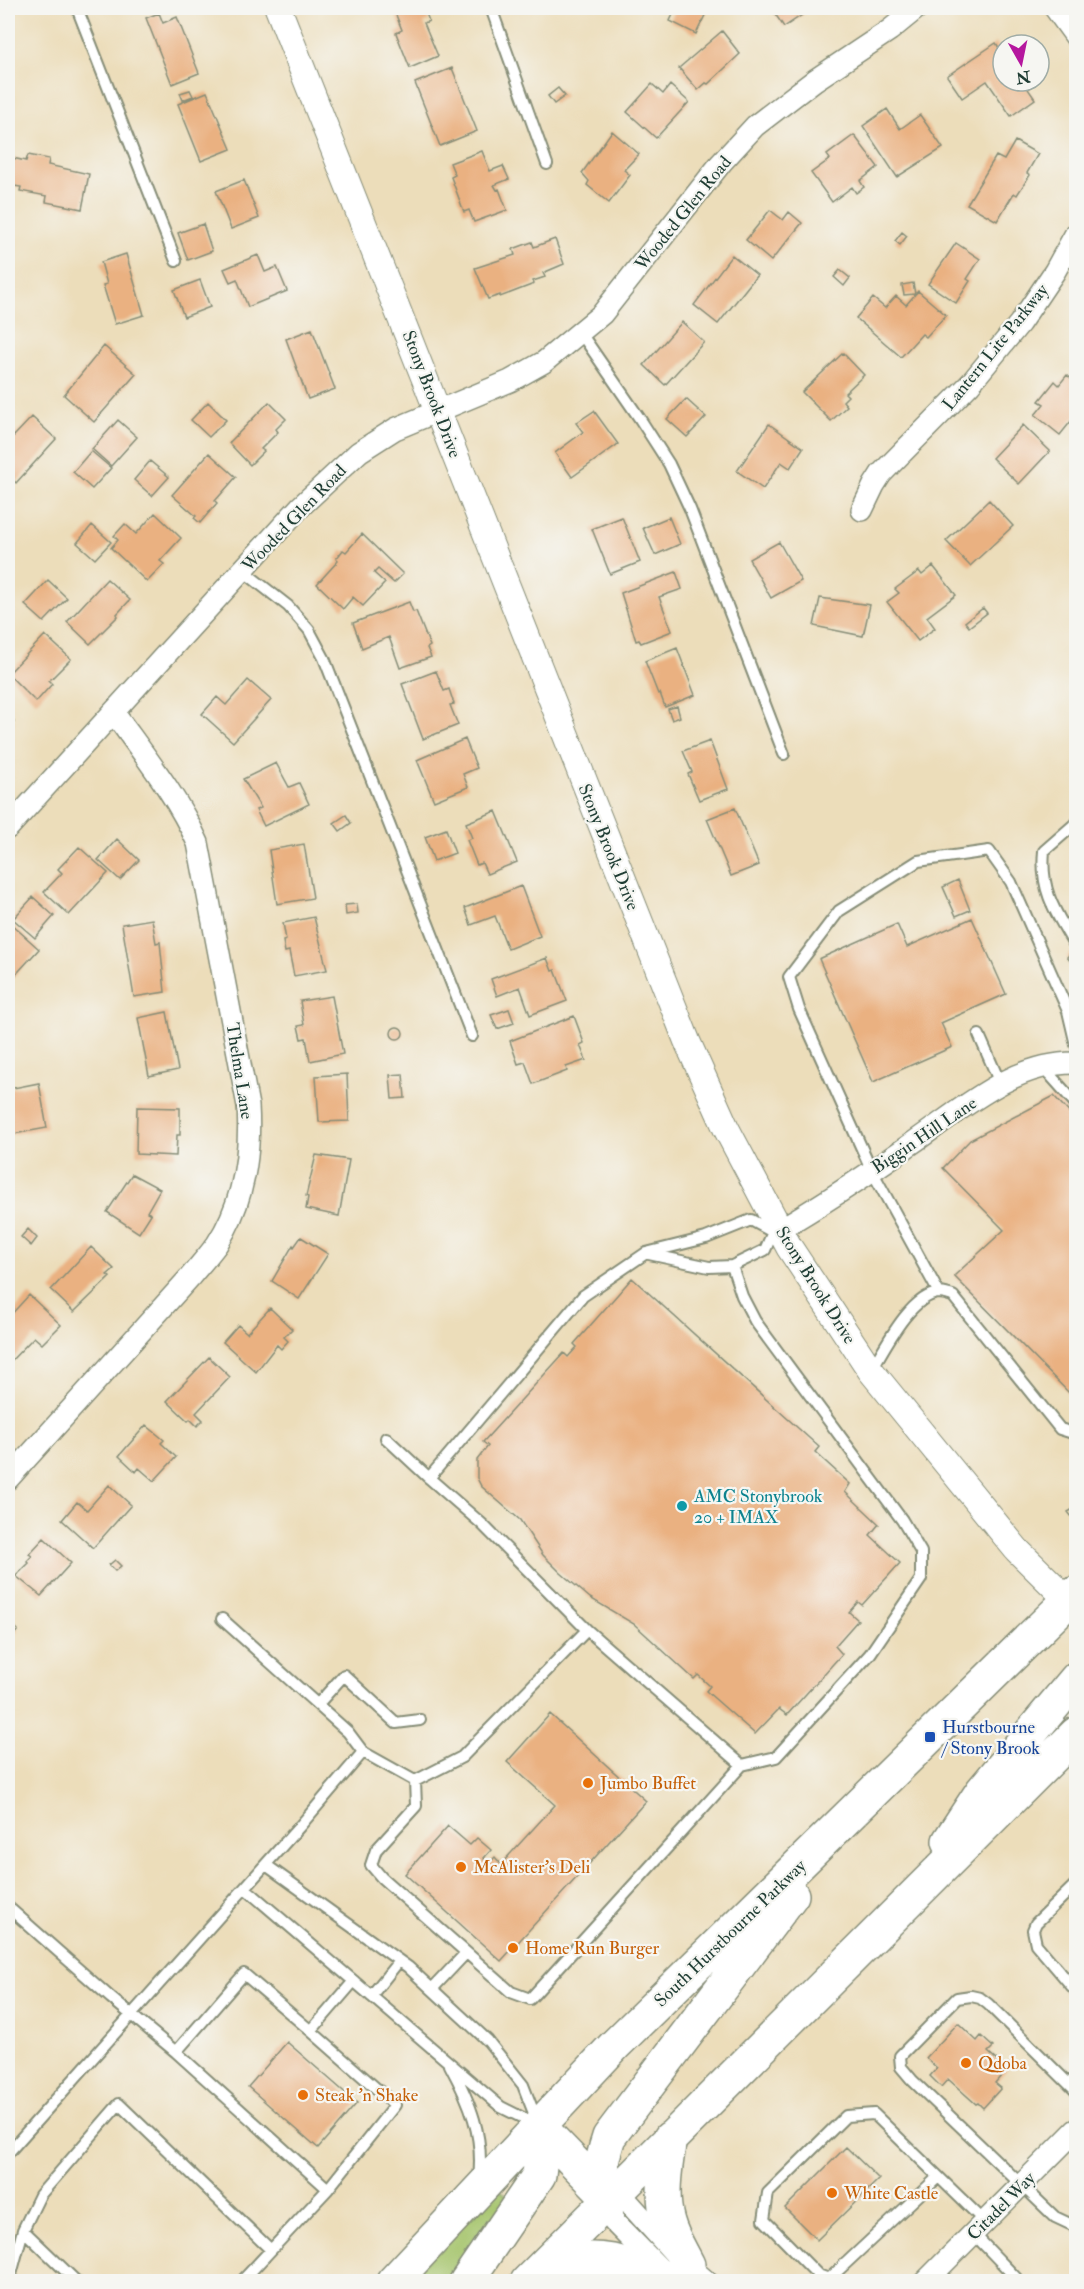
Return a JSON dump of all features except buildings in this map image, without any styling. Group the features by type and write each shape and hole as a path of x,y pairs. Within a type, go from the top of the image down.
{"main road":[{"name":"South Hurstbourne Parkway","path":"393,2282 615,2045 860,1805 1074,1601"},
{"path":"912,1897 982,1791 1077,1679"},
{"path":"527,2281 1077,1734"},
{"path":"609,2198 601,2176 602,2156 609,2137 860,1805"},
{"path":"539,2126 609,2198"},
{"path":"466,2282 538,2175 542,2147 539,2126"},
{"path":"527,2281 566,2263 591,2259 619,2262 685,2277 668,2222 665,2203 664,2181 670,2138"}],"street":[{"name":"Stony Brook Drive","path":"278,8 687,1041 726,1128 777,1231 871,1371 1017,1550 1074,1601"},
{"name":"Wooded Glen Road","path":"8,828 300,507 359,452 395,429 510,381 544,362 602,314 722,163 755,126 815,81 890,30 917,8"},
{"path":"1054,8 1077,37"},
{"name":"Lantern Lite Parkway","path":"862,510 881,474 970,384 1020,323 1077,233"},
{"name":"Thelma Lane","path":"8,1479 190,1277 216,1244 232,1214 242,1188 247,1162 248,1106 198,843 175,800 114,713"},
{"name":"Biggin Hill Lane","path":"777,1231 820,1206 1000,1083 1043,1066 1077,1063"},
{"name":"Citadel Way","path":"925,2282 1077,2130"},
{"path":"609,2198 614,2222 685,2277"}],"lane":[{"path":"77,8 176,261"},
{"path":"491,8 547,164"},
{"path":"580,332 640,419 673,473 690,509 784,754"},
{"path":"242,570 288,606 309,630 324,658 472,1036"},
{"path":"1077,823 1044,851 1042,872 1048,897 1077,947"},
{"path":"939,1293 872,1171 799,1009 789,977 839,911 918,861 989,851 1011,882 1068,1011 1077,1045"},
{"path":"979,1035 1000,1083"},
{"path":"1043,1066 1077,1104"},
{"path":"429,1478 583,1296 646,1253 706,1238 751,1220 777,1231 765,1250 732,1266 709,1267 646,1253"},
{"path":"415,1781 416,1806 376,1850 371,1865 382,1878 511,1992 530,1999 742,1765 776,1757 870,1654 921,1579 921,1552 902,1520 754,1321 742,1296 732,1266"},
{"path":"871,1371 908,1315 923,1299 939,1293 953,1296 1060,1429 1077,1434"},
{"path":"386,1438 483,1524 587,1629 742,1765"},
{"path":"222,1619 348,1732 363,1752 415,1781"},
{"path":"415,1781 462,1757 587,1629"},
{"path":"318,1704 344,1675 396,1723 420,1720"},
{"path":"8,2153 266,1865 363,1752"},
{"path":"266,1865 399,1961 488,2041 523,2085 539,2126"},
{"path":"1077,1884 1036,1923 1033,1930 1036,1944 1077,1991"},
{"path":"245,1888 501,2107 539,2126"},
{"path":"8,1907 111,1998 132,2013 328,2189"},
{"path":"432,1989 466,1953"},
{"path":"372,1996 399,1961"},
{"path":"176,2052 244,1974 394,2105 328,2189 241,2282"},
{"path":"311,2031 354,1981"},
{"path":"1075,2225 1055,2217 912,2080 901,2067 900,2056 957,1998 971,1996 980,1998 987,2004 1077,2091"},
{"path":"447,2060 469,2100 477,2125 481,2160 478,2191"},
{"path":"9,2282 23,2230 40,2195 120,2104 271,2250"},
{"path":"937,2178 830,2280 818,2275 764,2220 768,2193 846,2116 874,2114 937,2178 1019,2281"},
{"path":"23,2230 77,2282"}],"green space":[{"path":"499,2189 511,2198 453,2281 404,2282"}],"place":[{"name":"AMC Stonybrook 20 + IMAX","path":"682,1506"},
{"name":"Hurstbourne / Stony Brook","path":"930,1737"},
{"name":"Jumbo Buffet","path":"588,1783"},
{"name":"McAlister's Deli","path":"461,1867"},
{"name":"Home Run Burger","path":"513,1948"},
{"name":"Qdoba","path":"966,2063"},
{"name":"Steak 'n Shake","path":"303,2095"},
{"name":"White Castle","path":"832,2193"}]}
